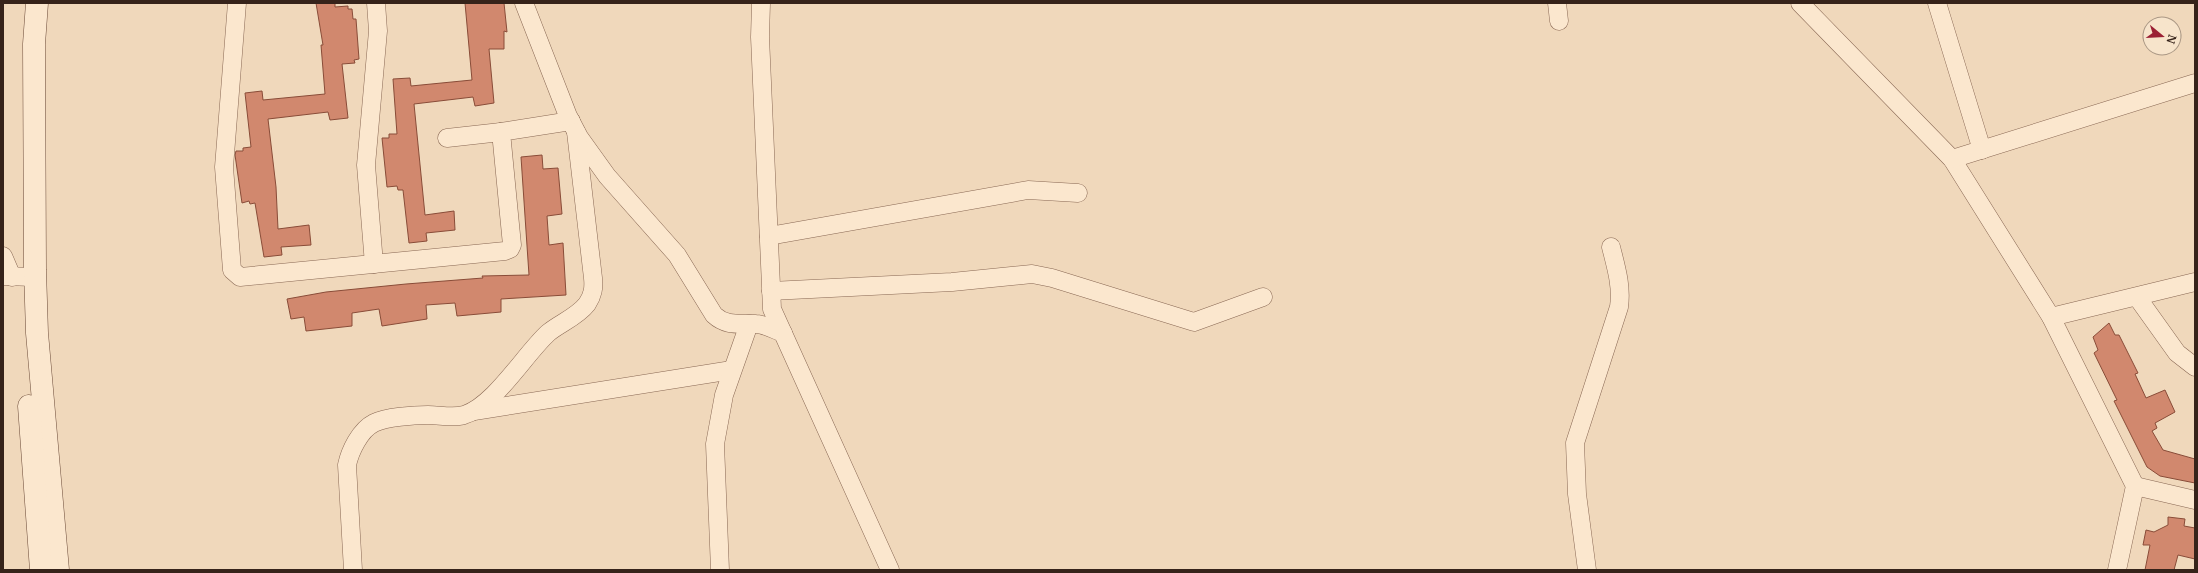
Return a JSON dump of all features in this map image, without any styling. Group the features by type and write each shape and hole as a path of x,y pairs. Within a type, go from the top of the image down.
{"main road":[{"path":"23,3 27,43 17,277 41,570"},
{"path":"27,43 37,3"},
{"path":"17,277 37,333 58,570"}],"street":[{"path":"237,3 224,167 232,270 240,277 505,251 510,249 512,245 501,132"},
{"path":"374,264 366,165 378,31 376,3"},
{"path":"524,3 574,126 607,176 677,255 714,315 720,321 728,324 752,324 783,333"},
{"path":"761,3 760,37 772,309 890,570"},
{"path":"1557,3 1559,21"},
{"path":"1800,3 1952,158 2051,317 2135,486 2117,570"},
{"path":"1937,3 1982,150"},
{"path":"1952,158 1982,150 2195,83"},
{"path":"447,138 574,126"},
{"path":"472,411 492,396 548,333 582,310 592,293 593,278 574,126"},
{"path":"769,236 1028,190 1078,193"},
{"path":"1587,570 1577,494 1575,443 1619,307 1621,294 1620,284 1610,247"},
{"path":"3,256 17,277"},
{"path":"771,291 952,282 1032,274 1052,278 1194,322 1263,298"},
{"path":"2051,317 2195,282"},
{"path":"2137,297 2177,353 2195,368"},
{"path":"720,570 715,444 724,394 732,370 752,324 772,309"},
{"path":"353,570 347,465 352,449 364,431 374,423 384,420 428,415 455,416 472,411 732,370"},
{"path":"2135,486 2195,500"}],"building":[{"path":"316,3 335,3 335,7 348,6 348,9 352,9 353,19 356,19 359,59 354,60 355,63 342,64 348,118 330,120 328,112 268,119 276,187 278,229 309,225 311,245 281,247 282,255 264,257 255,203 250,204 249,201 242,203 235,155 236,151 243,151 243,148 251,147 245,93 262,91 263,100 325,94 321,45 323,45"},
{"path":"465,3 504,3 507,32 504,31 504,49 489,49 494,103 475,106 473,97 414,104 425,215 454,211 455,230 426,233 427,241 409,243 403,190 398,190 397,186 387,187 382,138 389,138 389,134 397,134 393,79 410,78 411,86 472,80"},
{"path":"542,155 543,169 558,168 562,214 547,216 549,245 563,243 566,295 501,299 501,312 457,316 455,303 426,305 427,319 382,326 379,309 352,313 352,326 306,331 304,317 291,319 287,299 326,292 483,278 482,276 529,275 521,157"},
{"path":"2109,323 2115,335 2119,335 2138,373 2135,374 2146,398 2165,390 2175,412 2155,423 2157,428 2152,431 2163,450 2195,459 2195,483 2160,476 2147,467 2114,401 2117,400 2094,353 2098,350 2093,337"},
{"path":"2168,517 2185,519 2184,526 2195,528 2195,559 2178,555 2174,570 2145,570 2150,545 2143,545 2146,530 2154,532 2168,525"}]}
